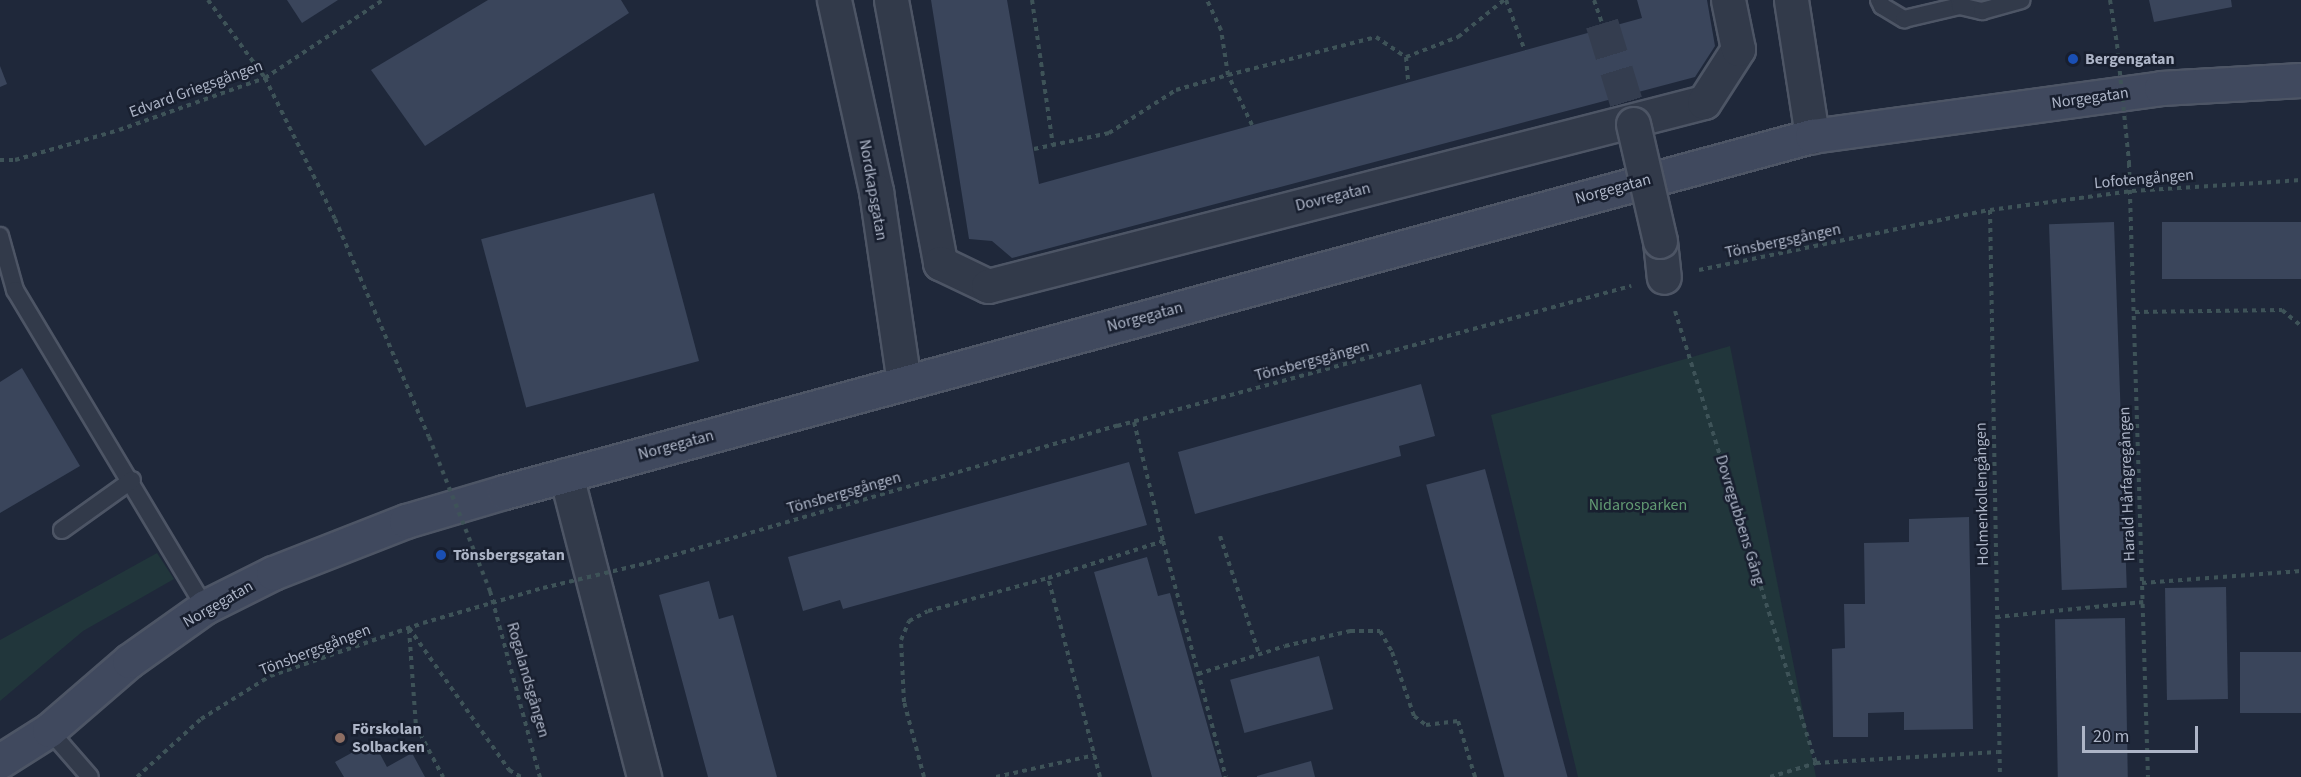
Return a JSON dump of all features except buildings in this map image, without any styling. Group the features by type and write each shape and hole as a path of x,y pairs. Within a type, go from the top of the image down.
{"street":[{"name":"Nordkapsgatan","path":"834,0 876,191 904,382"},
{"name":"Dovregatan","path":"891,0 940,263 988,286 1704,102 1738,49 1728,0"},
{"path":"1791,0 1812,136"},
{"name":"Norgegatan","path":"0,761 49,730 129,661 205,608 273,573 406,521 904,382 1812,136 2161,88 2301,80"},
{"path":"1633,124 1660,242 1664,277"},
{"path":"876,191 923,178"},
{"path":"566,475 644,777"},
{"name":"Norgegatan","path":"10,777 49,730"}],"lane":[{"path":"1879,0 1882,6 1904,19 1959,3 1982,11 2022,0"},
{"path":"0,236 15,290 132,480 205,608"},
{"path":"62,530 132,480"},
{"path":"49,730 90,777"}],"path":[{"name":"Rogalandsgången","path":"208,0 265,78 335,219 429,436 495,605 540,777"},
{"name":"Edvard Griegsgången","path":"0,160 15,160 119,130 265,78 383,0"},
{"path":"1032,0 1053,145"},
{"path":"1207,0 1221,30 1228,75 1252,125"},
{"path":"1406,57 1458,38 1505,0 1524,51"},
{"path":"1594,0 1602,23"},
{"name":"Harald Hårfagregången","path":"2110,0 2117,44 2132,191 2148,777"},
{"path":"1034,149 1109,133 1176,90 1376,37 1406,57"},
{"path":"1406,57 1408,82"},
{"name":"Lofotengången","path":"1990,210 2132,191 2301,180"},
{"name":"Tönsbergsgången","path":"137,777 201,719 270,676 423,623 495,605 543,588 647,563 1134,422 1664,277 1990,210"},
{"name":"Holmenkollengången","path":"1990,210 2000,777"},
{"name":"Dovregubbens Gång","path":"1664,277 1816,763"},
{"path":"2134,312 2282,310 2301,327"},
{"path":"1134,422 1226,777"},
{"path":"1220,536 1259,654"},
{"path":"924,777 904,702 901,640 909,621 928,611 1048,578 1163,541"},
{"path":"2142,583 2301,571"},
{"path":"1048,578 1100,777"},
{"path":"1996,617 2143,602"},
{"path":"409,628 416,726 443,777"},
{"path":"409,628 509,770 521,777"},
{"path":"1198,674 1259,654 1350,631 1380,631 1392,652 1414,716 1426,725 1458,721 1475,777"},
{"path":"1770,777 1816,763 1998,753"},
{"path":"996,777 1095,755"}],"green space":[{"name":"Nidarosparken","path":"1730,346 1816,777 1578,777 1491,415"},
{"path":"157,553 174,579 83,631 0,701 0,640"}],"tunnel":[{"path":"1602,23 1633,124"}],"place":[{"name":"Bergengatan","path":"2073,59"},
{"name":"Tönsbergsgatan","path":"441,555"},
{"name":"Förskolan Solbacken","path":"340,738"}]}
